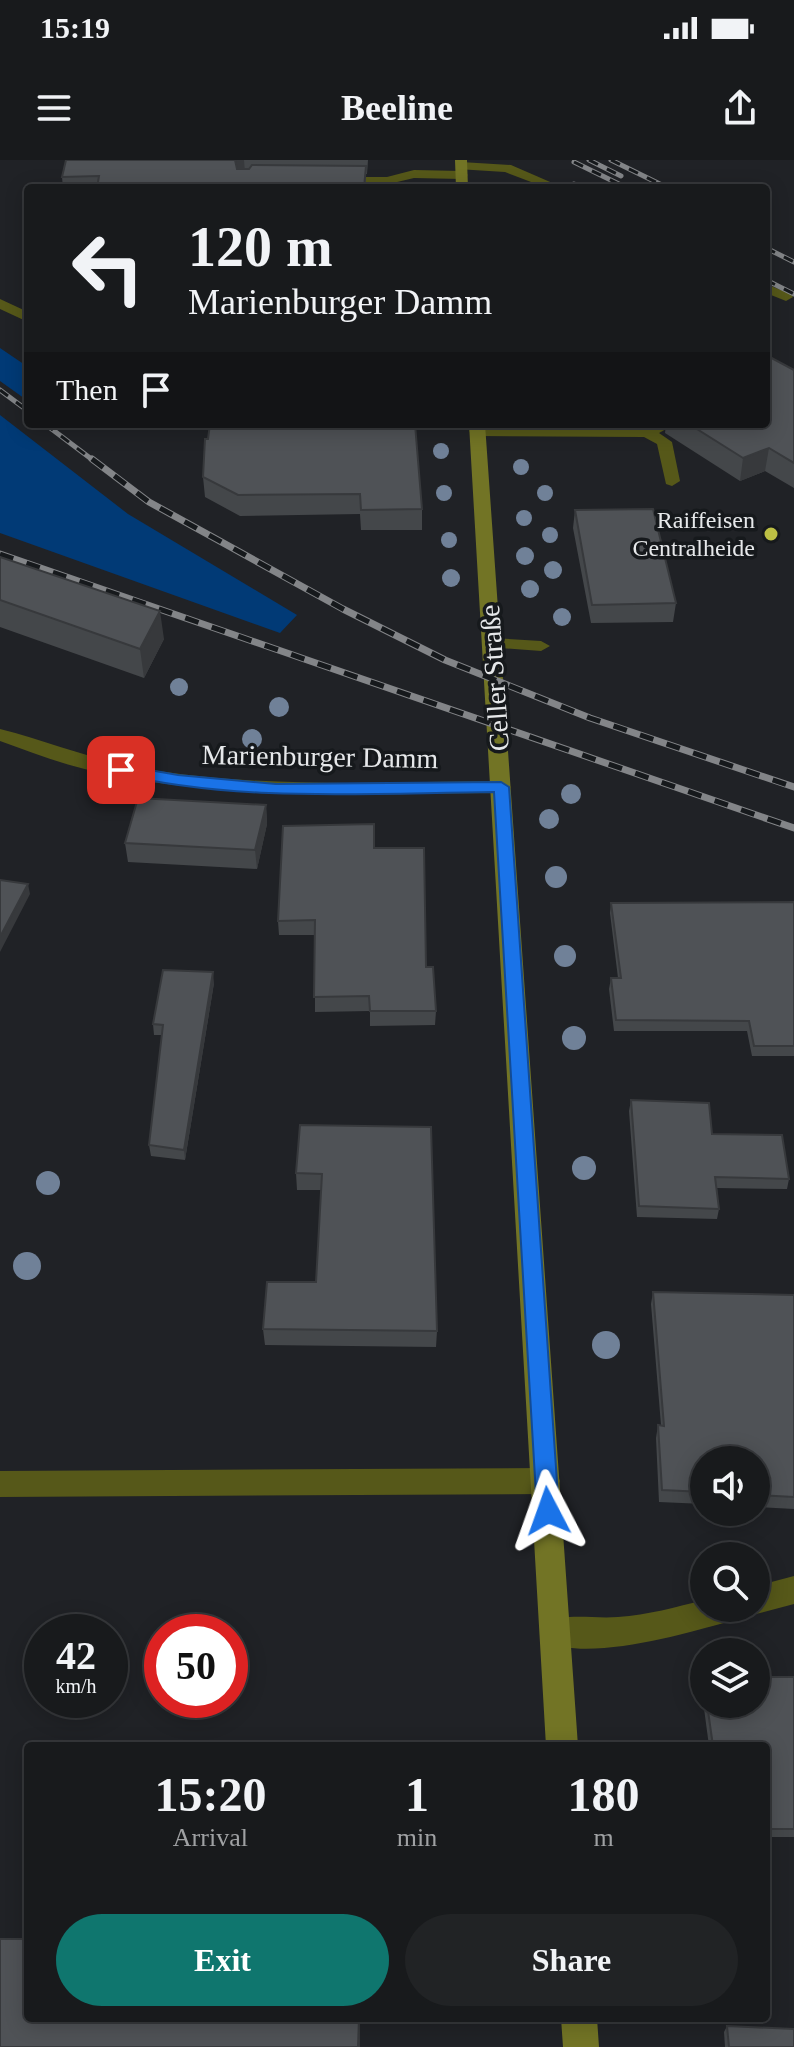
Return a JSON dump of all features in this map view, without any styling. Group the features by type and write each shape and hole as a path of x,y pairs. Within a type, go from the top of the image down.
{"main road":[{"name":"Celler Straße","path":"477,428 562,1742"},
{"path":"579,2022 581,2047"}],"street":[{"path":"383,167 414,174 507,168 548,184"},
{"path":"389,184 414,174"},
{"path":"324,181 371,184"},
{"path":"770,290 786,297"},
{"path":"0,303 24,316"},
{"path":"477,428 590,428 647,432 657,428"},
{"path":"647,432 664,442 672,481"},
{"path":"492,643 541,646"},
{"name":"Marienburger Damm","path":"0,735 92,765 178,780 276,789 501,787"},
{"path":"0,1484 546,1481"},
{"path":"770,1596 794,1590"},
{"path":"555,1632 617,1632 690,1617"}],"shaded area":[{"path":"0,348 24,364 24,398 0,381"},
{"path":"0,415 128,514 297,615 280,633 0,533"}],"building":[{"path":"66,160 235,160 237,169 249,169 252,165 366,166 364,184 98,184 99,176 62,177"},
{"path":"770,357 794,370 794,463 769,448 743,458 695,428 770,428"},
{"path":"209,428 415,428 422,509 361,510 360,494 238,495 203,477 205,439 208,439"},
{"path":"653,509 676,603 592,605 575,510"},
{"path":"0,557 160,611 140,649 0,600"},
{"path":"138,798 266,805 255,850 125,843"},
{"path":"374,824 374,848 424,848 426,967 433,967 436,1011 370,1011 369,996 314,997 315,920 278,921 283,826"},
{"path":"0,880 28,884 0,937"},
{"path":"794,902 794,1046 754,1046 749,1021 616,1020 611,978 621,978 611,903"},
{"path":"163,970 213,972 184,1150 149,1145 163,1025 153,1024"},
{"path":"631,1100 709,1103 712,1134 782,1135 789,1179 715,1177 719,1209 639,1206"},
{"path":"300,1125 431,1127 437,1331 263,1329 267,1282 316,1282 322,1174 296,1173"},
{"path":"653,1292 794,1295 794,1497 770,1496 770,1446 690,1446 690,1491 662,1490 658,1425 664,1426"},
{"path":"770,1677 794,1677 794,1829 770,1829 770,1742 712,1742 709,1718 770,1718"},
{"path":"0,1939 24,1939 24,2022 359,2022 358,2047 0,2047"},
{"path":"727,2026 794,2029 794,2047 729,2047"}],"railway":[{"path":"589,160 621,176"},
{"path":"611,160 660,184"},
{"path":"574,162 619,184"},
{"path":"770,250 794,262"},
{"path":"770,282 794,294"},
{"path":"0,390 24,408"},
{"path":"50,428 94,461"},
{"path":"92,459 149,502 343,609 445,660 590,718 794,787"},
{"path":"0,554 794,828"}],"place":[{"name":"Raiffeisen Centralheide","path":"771,534"}],"route":[{"path":"121,770 178,780 276,789 501,787 548,1511"}]}
